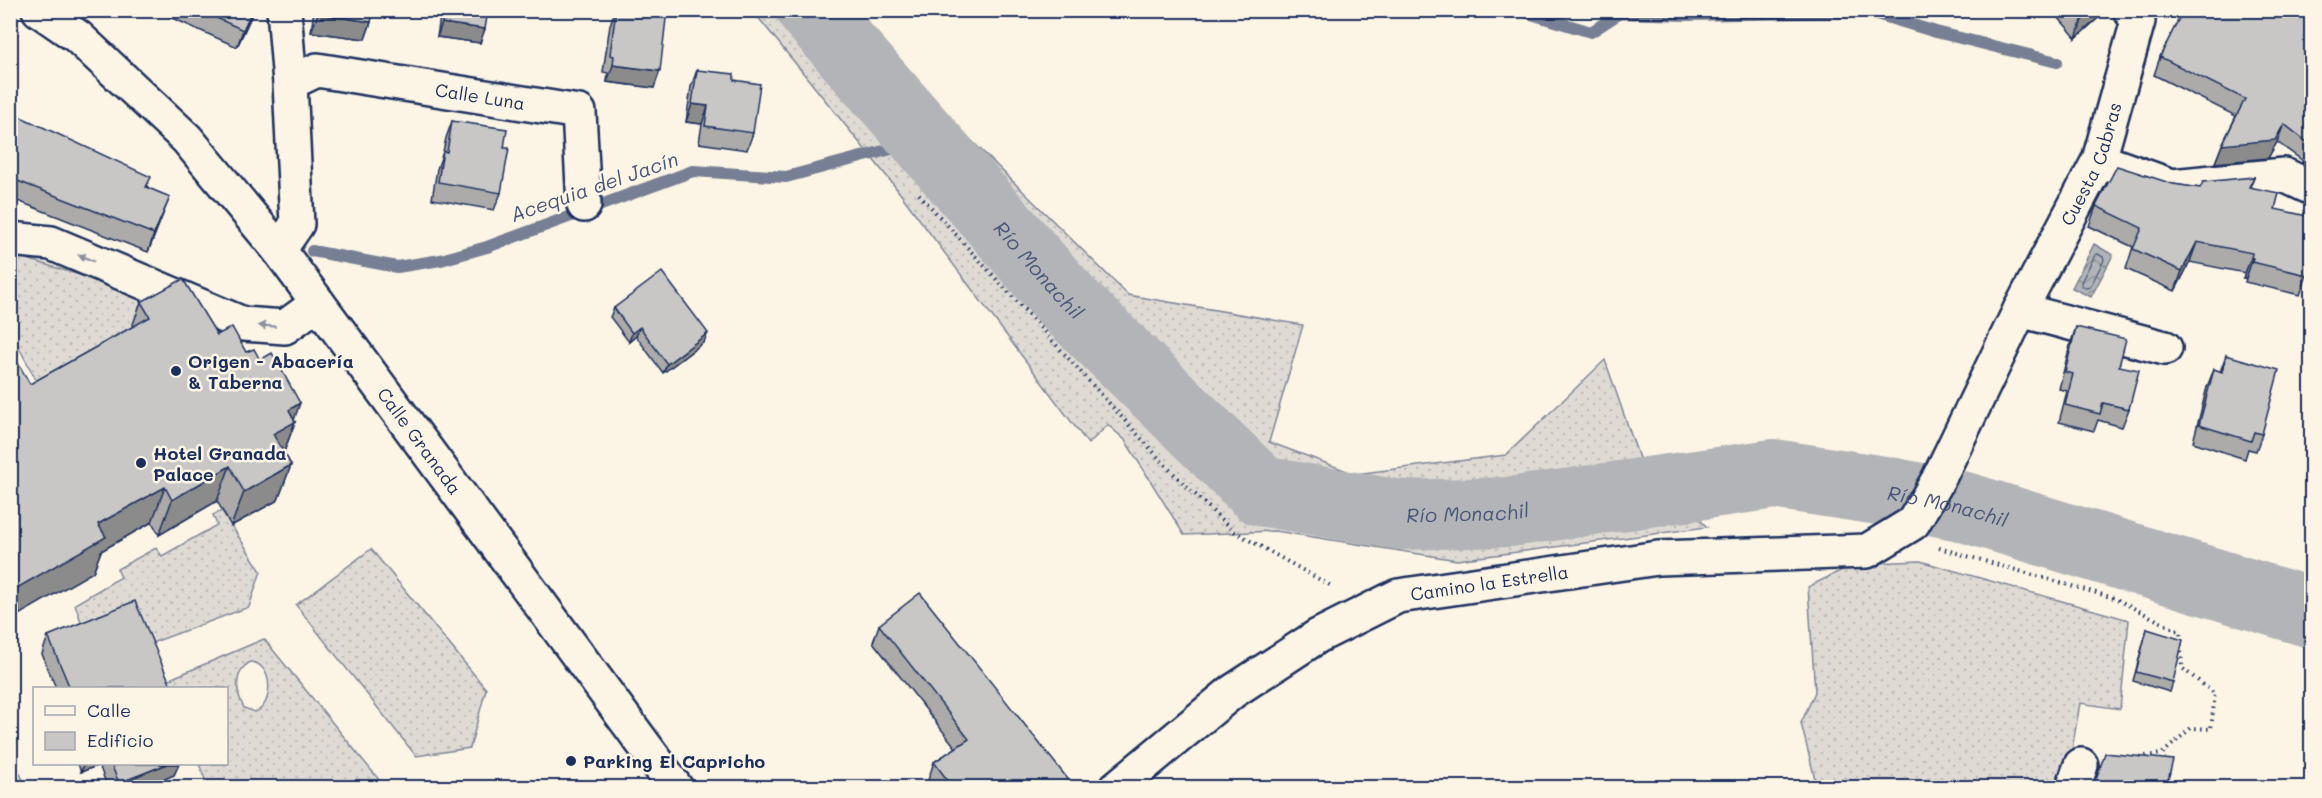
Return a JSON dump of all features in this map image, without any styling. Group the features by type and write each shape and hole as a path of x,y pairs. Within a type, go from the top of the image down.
{"street":[{"name":"Calle Granada","path":"39,10 78,37 188,139 279,250 676,788"},
{"path":"279,250 297,224 284,10"},
{"name":"Cuesta Cabras","path":"1913,523 1938,480 2020,310 2099,160 2138,21 2130,10"},
{"name":"Calle Luna","path":"290,83 317,70 579,112 584,205"},
{"path":"2099,160 2172,186 2284,175 2312,188"},
{"path":"10,239 51,243 243,324 285,327 318,303"},
{"path":"2020,310 2165,348"},
{"name":"Camino la Estrella","path":"1116,788 1232,692 1318,636 1398,596 1658,558 1867,551 1913,523"}],"path":[{"path":"919,194 1168,468 1233,531 1373,609"},
{"path":"1913,523 1917,542 2114,598 2180,632 2182,668 2215,694 2211,729 2191,728 2163,754 2077,776"}],"green space":[{"path":"753,11 853,11 900,70 1128,295 1303,325 1269,442 1355,474 1506,455 1605,360 1639,458 1707,527 1457,560 1275,531 1184,535 1125,440 1108,425 1088,444 893,184"},
{"path":"11,254 184,307 39,386 11,332"},
{"path":"222,511 261,571 249,607 141,647 86,636 75,604 121,577 117,569 156,548 162,556 217,525 213,515"},
{"path":"371,549 486,689 470,748 416,756 296,605"},
{"path":"1920,561 2129,620 2120,709 2080,703 2066,784 2056,787 1817,787 1801,723 1815,692 1808,587 1854,564"},
{"path":"264,639 385,787 208,787 199,765 228,765 228,687 166,687 163,682","holes":["250,662 258,664 263,669 269,684 268,693 266,701 255,712 244,708 239,696 239,677 241,671"]},
{"path":"11,753 26,787 11,787"}],"water":[{"path":"2094,244 2113,255 2091,297 2072,288"}],"building":[{"path":"199,10 252,10 243,30"},
{"path":"318,10 373,10 371,22 318,14"},
{"path":"444,10 488,10 485,29 442,23"},
{"path":"616,10 667,10 660,71 613,65 614,56 610,55"},
{"path":"2074,10 2093,10 2082,20"},
{"path":"2183,10 2312,10 2312,146 2284,124 2275,140 2222,145 2245,99 2160,57"},
{"path":"697,70 734,74 734,80 760,84 753,133 705,126 708,106 692,104"},
{"path":"10,112 151,177 146,187 170,197 154,234 10,178"},
{"path":"452,121 507,129 504,148 509,148 501,193 438,182 443,151 447,152"},
{"path":"2117,166 2173,184 2200,188 2203,182 2254,177 2249,187 2279,193 2275,209 2312,217 2309,239 2312,239 2312,258 2307,275 2252,262 2252,253 2197,242 2182,271 2133,249 2142,228 2096,206"},
{"path":"662,272 708,333 667,364 640,327 632,333 614,308"},
{"name":"Hotel Granada Palace","path":"183,279 217,335 232,327 246,352 254,349 260,360 272,353 300,403 289,410 295,422 273,434 291,465 244,492 230,466 172,500 165,487 98,524 106,537 10,592 10,349 30,384 150,317 141,302"},
{"path":"2076,327 2126,339 2119,366 2139,370 2129,409 2103,403 2100,414 2065,405 2073,374 2065,372"},
{"path":"2226,355 2279,370 2262,434 2254,432 2251,441 2199,425 2214,369 2222,372"},
{"path":"920,593 1075,788 1036,788 1033,783 1027,788 953,788 934,762 969,739 879,625"},
{"path":"135,601 172,687 70,687 48,636"},
{"path":"2147,629 2183,640 2173,682 2136,672"},
{"path":"2105,753 2173,760 2166,788 2088,788 2097,777"},
{"path":"111,765 164,765 119,783"}],"waterway":[{"name":"Río Monachil","path":"812,10 1067,302 1261,491 1400,515 1509,512 1774,474 1885,491 1961,506 2312,613"},
{"path":"1518,10 1591,32 1620,13 1686,15 1870,12 1936,32 2057,62"},
{"name":"Acequia del Jacín","path":"312,251 397,267 441,260 487,247 693,171 786,177 925,140"}],"place":[{"name":"Origen - Abacería & Taberna","path":"176,371"},
{"name":"Hotel Granada Palace","path":"141,463"},
{"name":"Parking El Capricho","path":"571,761"}]}
